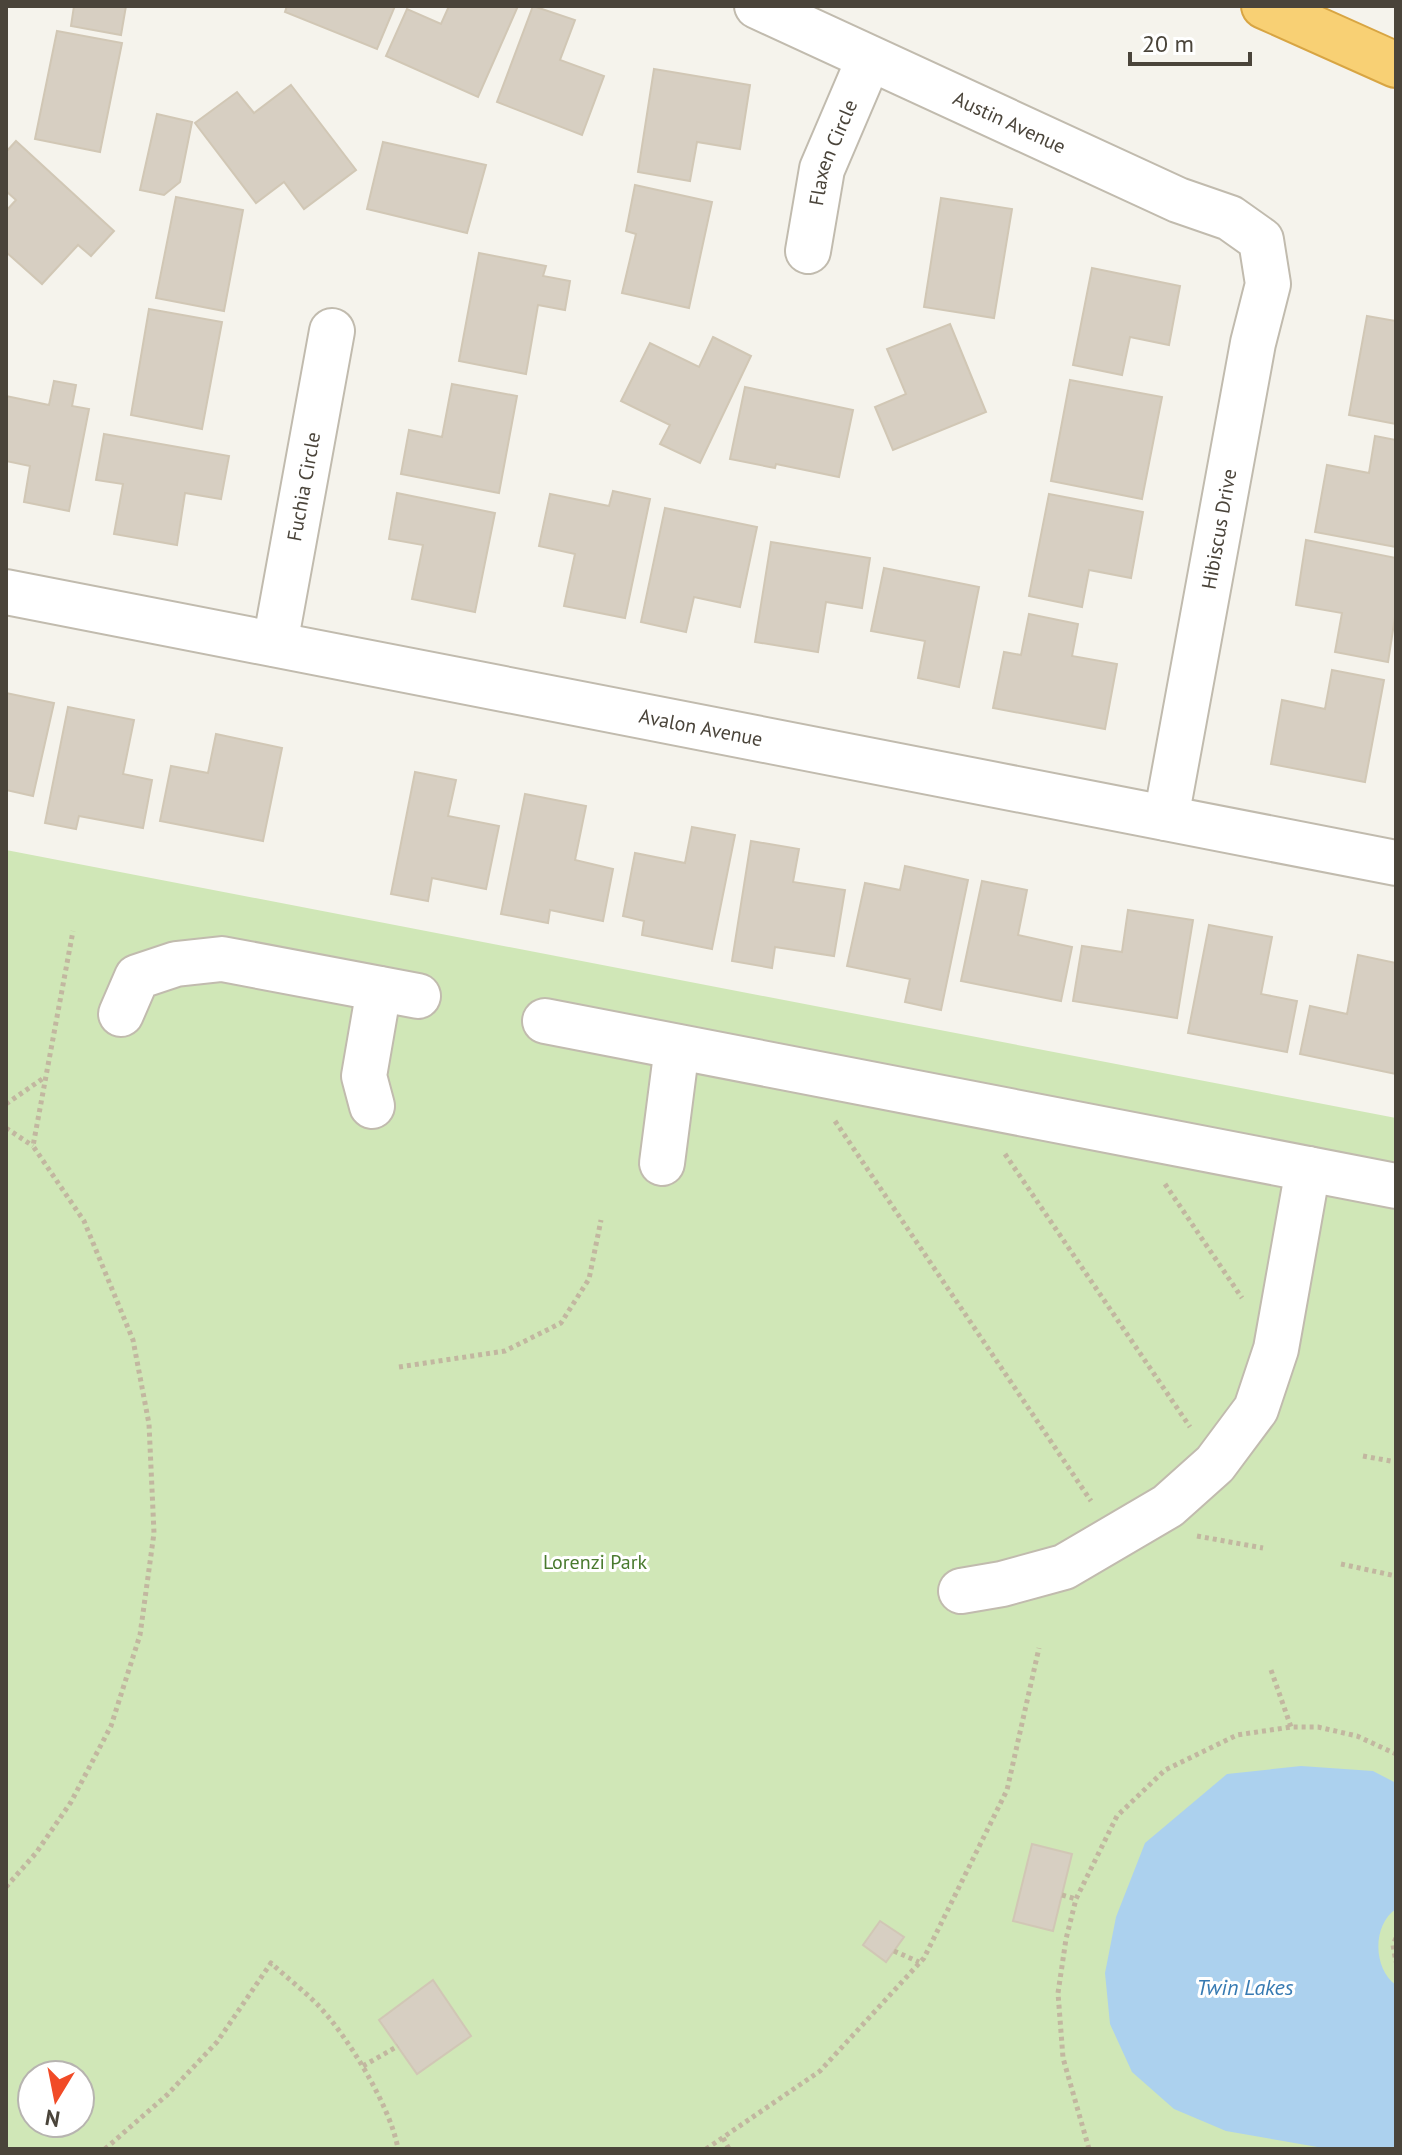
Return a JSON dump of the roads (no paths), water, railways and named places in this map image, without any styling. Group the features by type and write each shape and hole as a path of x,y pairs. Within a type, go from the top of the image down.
{"highway":[{"path":"1264,6 1396,65"}],"street":[{"name":"Austin Avenue","path":"757,6 1178,200 1230,218 1261,240"},
{"name":"Flaxen Circle","path":"808,251 822,169 869,59"},
{"name":"Hibiscus Drive","path":"1166,818 1253,343 1268,284 1261,240"},
{"name":"Fuchia Circle","path":"275,644 332,331"},
{"name":"Avalon Avenue","path":"6,592 1396,863"},
{"path":"121,1014 137,977 176,964 222,959 398,993 364,1076 372,1106"},
{"path":"545,1021 1396,1186"},
{"path":"662,1163 677,1047"},
{"path":"961,1591 1002,1584 1064,1567 1168,1506 1215,1464 1256,1409 1276,1349 1308,1169"}],"water":[{"name":"Twin Lakes","path":"1301,1766 1373,1771 1396,1783 1396,1909 1383,1925 1378,1947 1383,1969 1396,1985 1396,2149 1329,2149 1226,2131 1174,2109 1132,2072 1110,2024 1105,1973 1116,1917 1145,1843 1227,1774"}],"park label":[{"name":"Lorenzi Park","path":"595,1562"}]}
